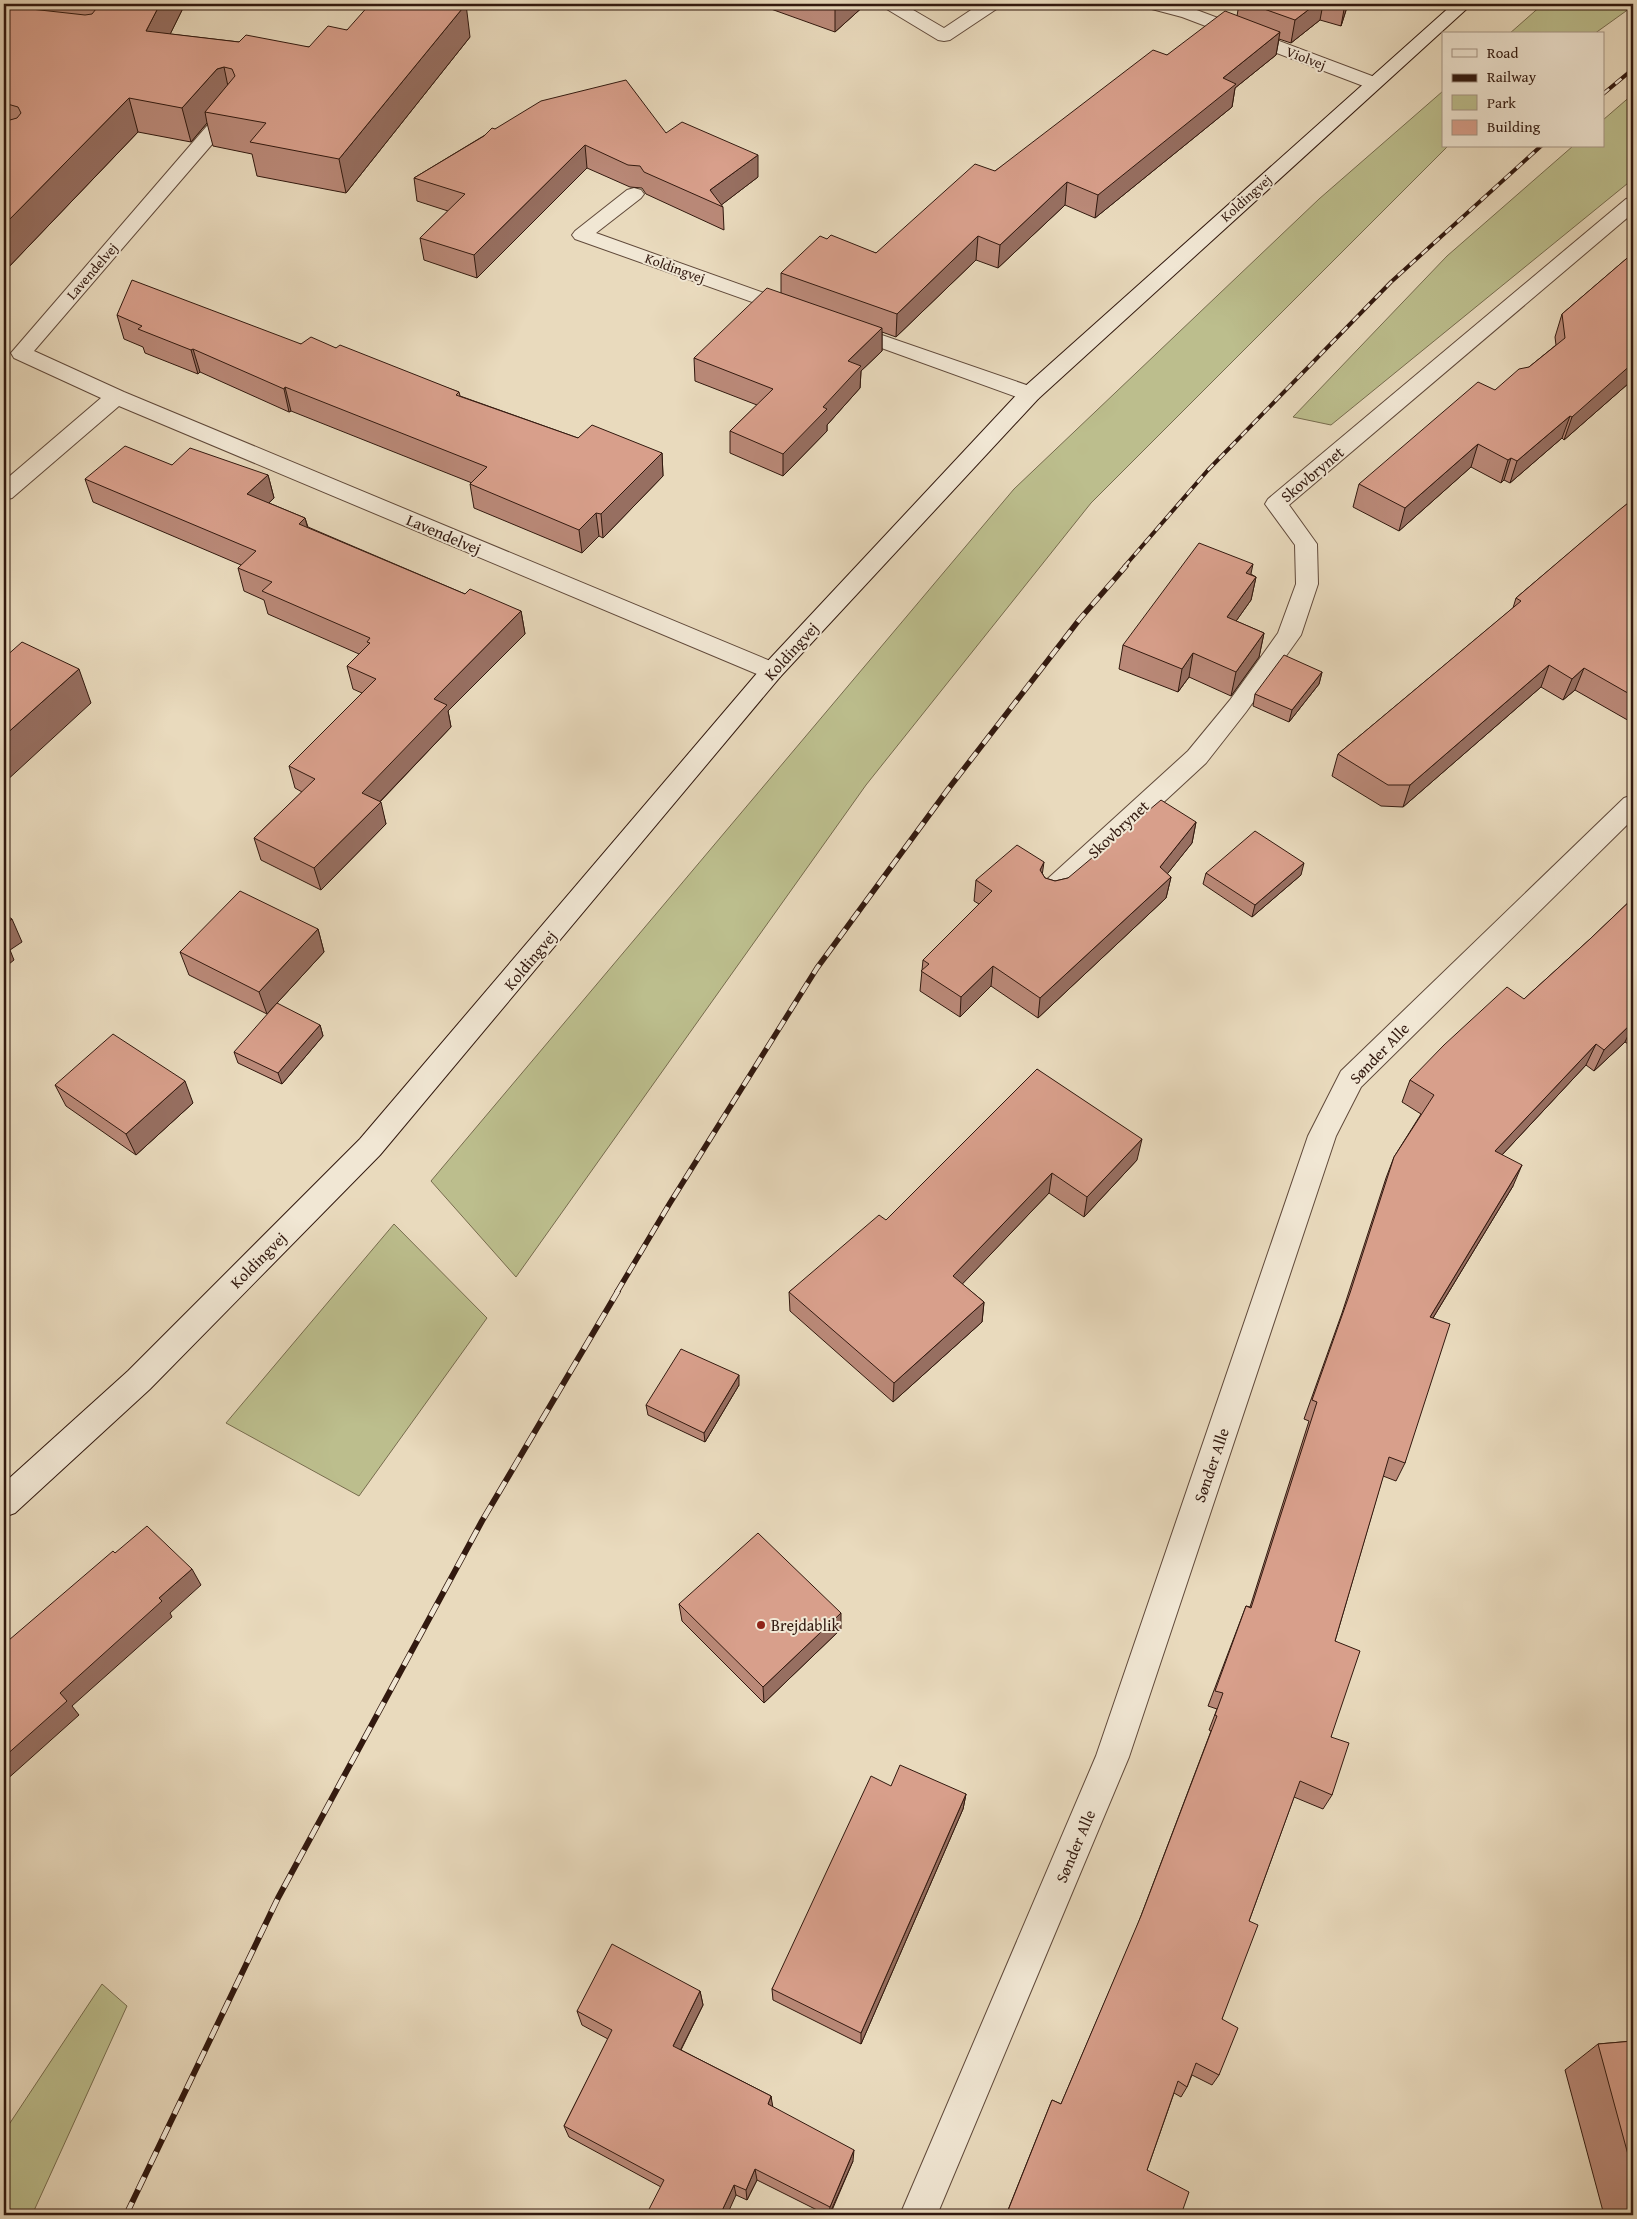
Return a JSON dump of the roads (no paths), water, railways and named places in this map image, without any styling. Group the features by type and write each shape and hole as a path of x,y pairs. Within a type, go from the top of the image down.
{"street":[{"path":"891,4 944,36 992,4"},
{"name":"Violvej","path":"1154,4 1188,13 1373,83"},
{"name":"Koldingvej","path":"4,1502 139,1380 370,1147 460,1044 772,671 1030,394 1373,83 1463,4"},
{"name":"Lavendelvej","path":"232,109 21,353 116,397 772,671"},
{"name":"Koldingvej","path":"634,194 582,235 1030,394"},
{"name":"Skovbrynet","path":"1052,890 1197,757 1238,706 1290,635 1307,584 1306,544 1276,504 1633,203"},
{"path":"4,493 116,397"},
{"name":"Sønder Alle","path":"918,2215 1112,1757 1322,1136 1351,1079 1633,804"}],"railway":[{"path":"1604,93 1633,69"},
{"path":"1124,567 1208,470 1391,282 1539,148"},
{"path":"617,1292 670,1203 817,968 949,788 1079,620 1126,566"},
{"path":"126,2215 278,1898 482,1521 618,1291"}],"place":[{"name":"Brejdablik","path":"761,1625"}]}
